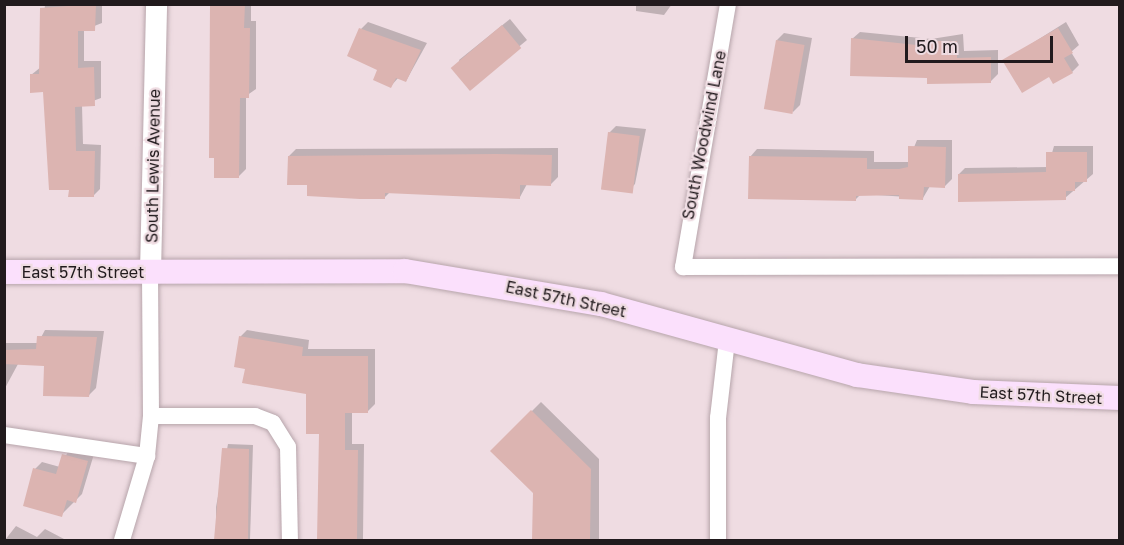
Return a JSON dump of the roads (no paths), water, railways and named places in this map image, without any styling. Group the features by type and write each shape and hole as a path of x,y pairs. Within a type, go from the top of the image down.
{"main road":[{"name":"East 57th Street","path":"4,272 415,273 554,294 727,340 910,384 1119,398"}],"street":[{"name":"South Lewis Avenue","path":"122,540 147,456 151,416 150,272 156,4"},
{"name":"South Woodwind Lane","path":"728,4 683,267 1119,266"},
{"path":"718,540 718,418 727,340"},
{"path":"151,416 255,416 273,423 288,447 290,540"},
{"path":"4,435 147,456"}]}
